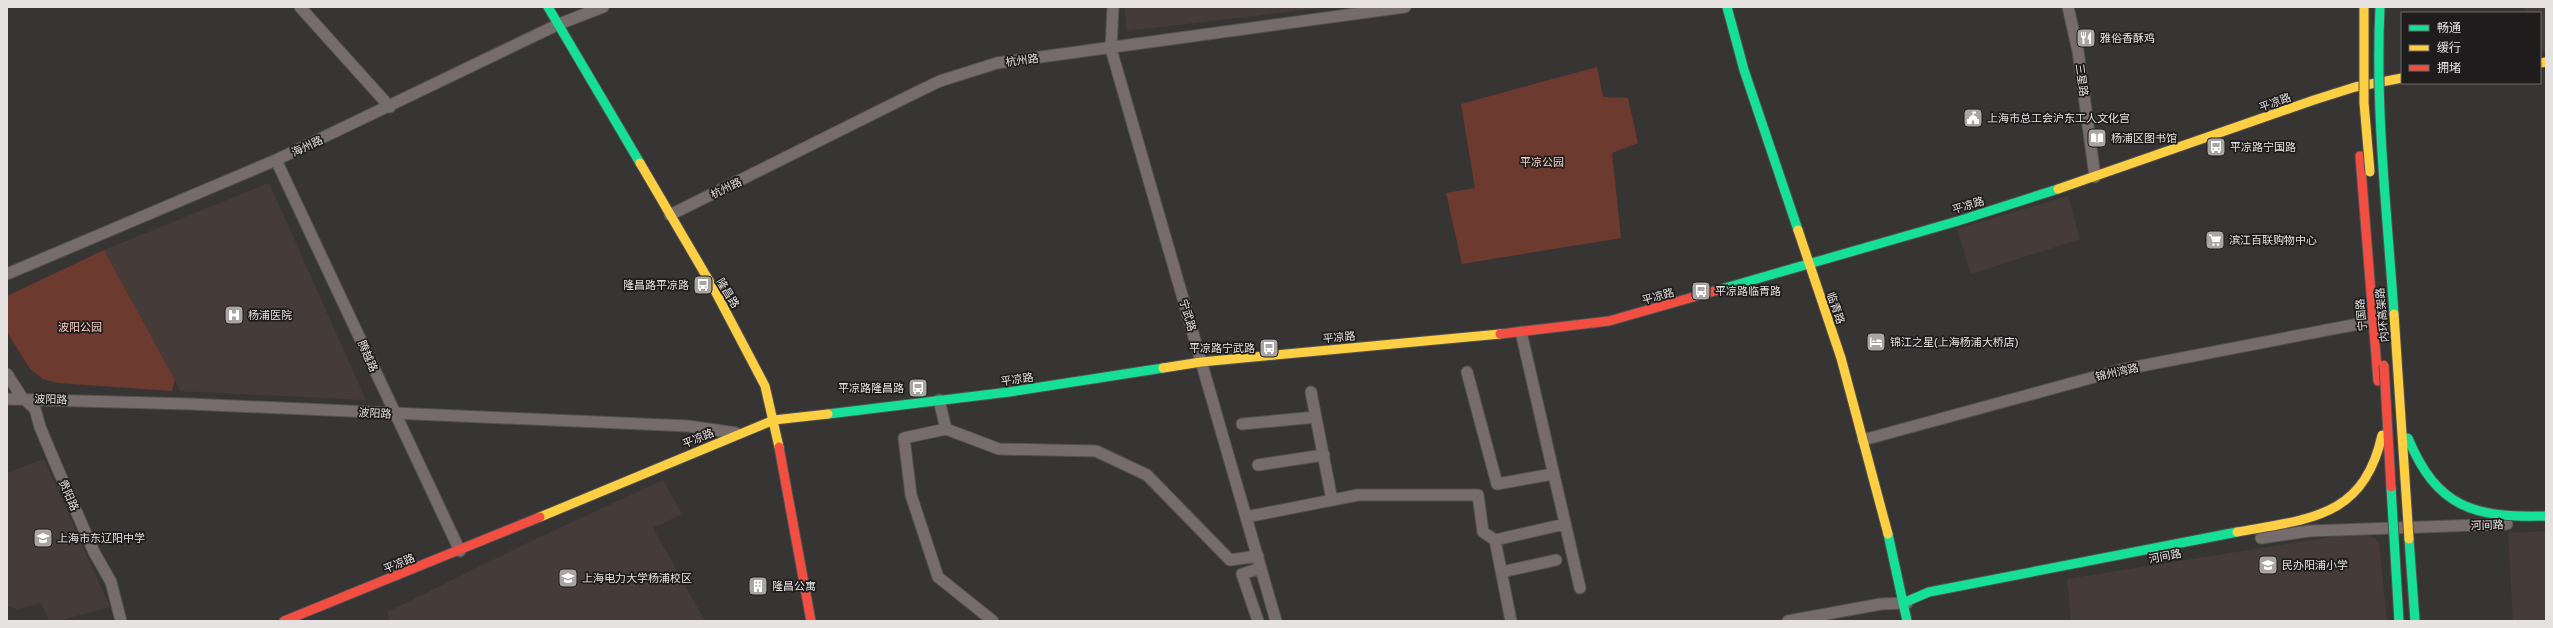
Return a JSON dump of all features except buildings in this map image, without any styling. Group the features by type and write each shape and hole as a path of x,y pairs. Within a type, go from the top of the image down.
{"main road":[{"name":"隆昌路","path":"548,7 715,291 765,386 774,420 811,621"},
{"name":"临青路","path":"1727,7 1744,70 1840,358 1863,440 1907,621"},
{"name":"宁国路","path":"2356,7 2355,87 2374,321 2393,621"},
{"name":"内环高架路","path":"2364,7 2364,103 2386,393 2399,621"},
{"name":"内环高架路","path":"2380,7 2378,46 2381,122 2402,411 2415,621"},
{"path":"2389,7 2386,80 2398,307 2417,527 2421,621"},
{"name":"平凉路","path":"284,621 460,551 774,420 1010,392 1201,362 1521,332 1609,321 1808,264 2095,177 2355,87 2401,78"},
{"path":"1903,603 1930,592 2282,524 2329,511 2355,494 2372,471 2382,434 2386,393"},
{"path":"2402,411 2406,434 2418,462 2430,479 2448,497 2474,511 2492,516 2546,516"}],"street":[{"path":"300,7 390,107"},
{"name":"海州路","path":"7,274 276,160 390,107 558,24 603,7"},
{"name":"宁武路","path":"1113,7 1111,49 1276,621"},
{"name":"杭州路","path":"670,215 940,81 997,63 1111,49 1405,7"},
{"name":"三星路","path":"2068,7 2078,51 2095,177"},
{"name":"腾越路","path":"276,160 337,286 394,413 460,551"},
{"name":"锦州湾路","path":"1863,440 2120,370 2374,321"},
{"path":"1521,332 1580,588"},
{"path":"1467,372 1497,484 1553,474"},
{"name":"贵阳路","path":"7,374 24,398 35,409 40,427 94,552 111,582 121,621"},
{"path":"1312,392 1332,500"},
{"name":"波阳路","path":"7,399 24,398 688,426 724,433 742,433"},
{"path":"939,400 946,429"},
{"path":"1242,424 1316,417"},
{"path":"993,621 938,577 911,495 904,438 946,429 999,449 1096,451 1147,476 1230,560 1258,556"},
{"path":"1258,465 1324,455"},
{"path":"1246,517 1358,495 1478,495 1483,532 1496,540 1565,524"},
{"name":"河间路","path":"1788,621 1881,604 1903,603 1989,590 2240,541 2309,531 2546,524"},
{"path":"1496,540 1511,621"},
{"path":"1502,572 1556,560"},
{"path":"1258,621 1242,574 1261,568"}],"shaded area":[{"path":"1124,7 1330,7 1127,31"},
{"path":"2524,7 2546,7 2546,51 2541,52 2541,12 2525,12"},
{"name":"杨浦医院","path":"269,183 366,400 181,391 104,250"},
{"path":"2068,196 2080,239 1971,274 1957,229"},
{"name":"上海市东辽阳中学","path":"44,459 110,607 57,621 49,621 41,603 17,609 7,606 7,473"},
{"name":"上海电力大学杨浦校区","path":"663,480 682,514 653,528 705,621 390,621 387,612 523,545"},
{"path":"2546,531 2546,621 2513,621 2508,533"},
{"name":"民办阳浦小学","path":"2356,533 2375,538 2379,543 2387,621 2071,621 2067,579"}],"green space":[{"name":"平凉公园","path":"1597,67 1603,97 1628,98 1638,143 1612,153 1621,238 1462,264 1446,193 1475,188 1461,104"},
{"name":"波阳公园","path":"104,250 175,380 172,391 58,383 43,379 30,369 7,332 7,296"}],"traffic: fast":[{"path":"548,7 640,163"},
{"path":"1727,7 1744,70 1798,230"},
{"path":"2380,7 2380,122 2394,314"},
{"path":"1718,290 1958,221 2058,189"},
{"path":"828,414 1009,392 1163,368"},
{"path":"2408,438 2419,462 2432,480 2445,494 2461,504 2478,511 2498,514 2546,516"},
{"path":"2391,487 2399,621"},
{"path":"1929,592 2237,532"},
{"path":"1888,534 1907,621"},
{"path":"2409,539 2415,621"},
{"path":"1903,603 1929,592"}],"traffic: slow":[{"path":"2364,7 2364,103 2370,172"},
{"path":"2541,63 2546,62"},
{"path":"2058,189 2314,100 2355,87 2401,78"},
{"path":"640,163 715,291 765,386 779,447"},
{"path":"1798,230 1841,358 1888,534"},
{"path":"2394,314 2409,539"},
{"path":"1163,368 1201,362 1500,334"},
{"path":"540,517 774,420 828,414"},
{"path":"2237,532 2288,523 2310,517 2330,510 2347,499 2362,483 2374,462 2382,435"}],"traffic: jam":[{"path":"2360,156 2378,381"},
{"path":"1500,334 1609,321 1718,290"},
{"path":"2384,365 2391,487"},
{"path":"779,447 811,621"},
{"path":"284,621 540,517"}],"place":[{"name":"雅俗香酥鸡","path":"2086,38"},
{"name":"上海市总工会沪东工人文化宫","path":"1973,118"},
{"name":"杨浦区图书馆","path":"2097,138"},
{"name":"平凉路宁国路","path":"2216,147"},
{"name":"滨江百联购物中心","path":"2215,240"},
{"name":"隆昌路平凉路","path":"703,285"},
{"name":"平凉路临青路","path":"1701,291"},
{"name":"杨浦医院","path":"234,315"},
{"name":"锦江之星(上海杨浦大桥店)","path":"1876,342"},
{"name":"平凉路宁武路","path":"1269,348"},
{"name":"平凉路隆昌路","path":"918,388"},
{"name":"上海市东辽阳中学","path":"43,538"},
{"name":"民办阳浦小学","path":"2268,565"},
{"name":"上海电力大学杨浦校区","path":"568,578"},
{"name":"隆昌公寓","path":"758,586"}]}
